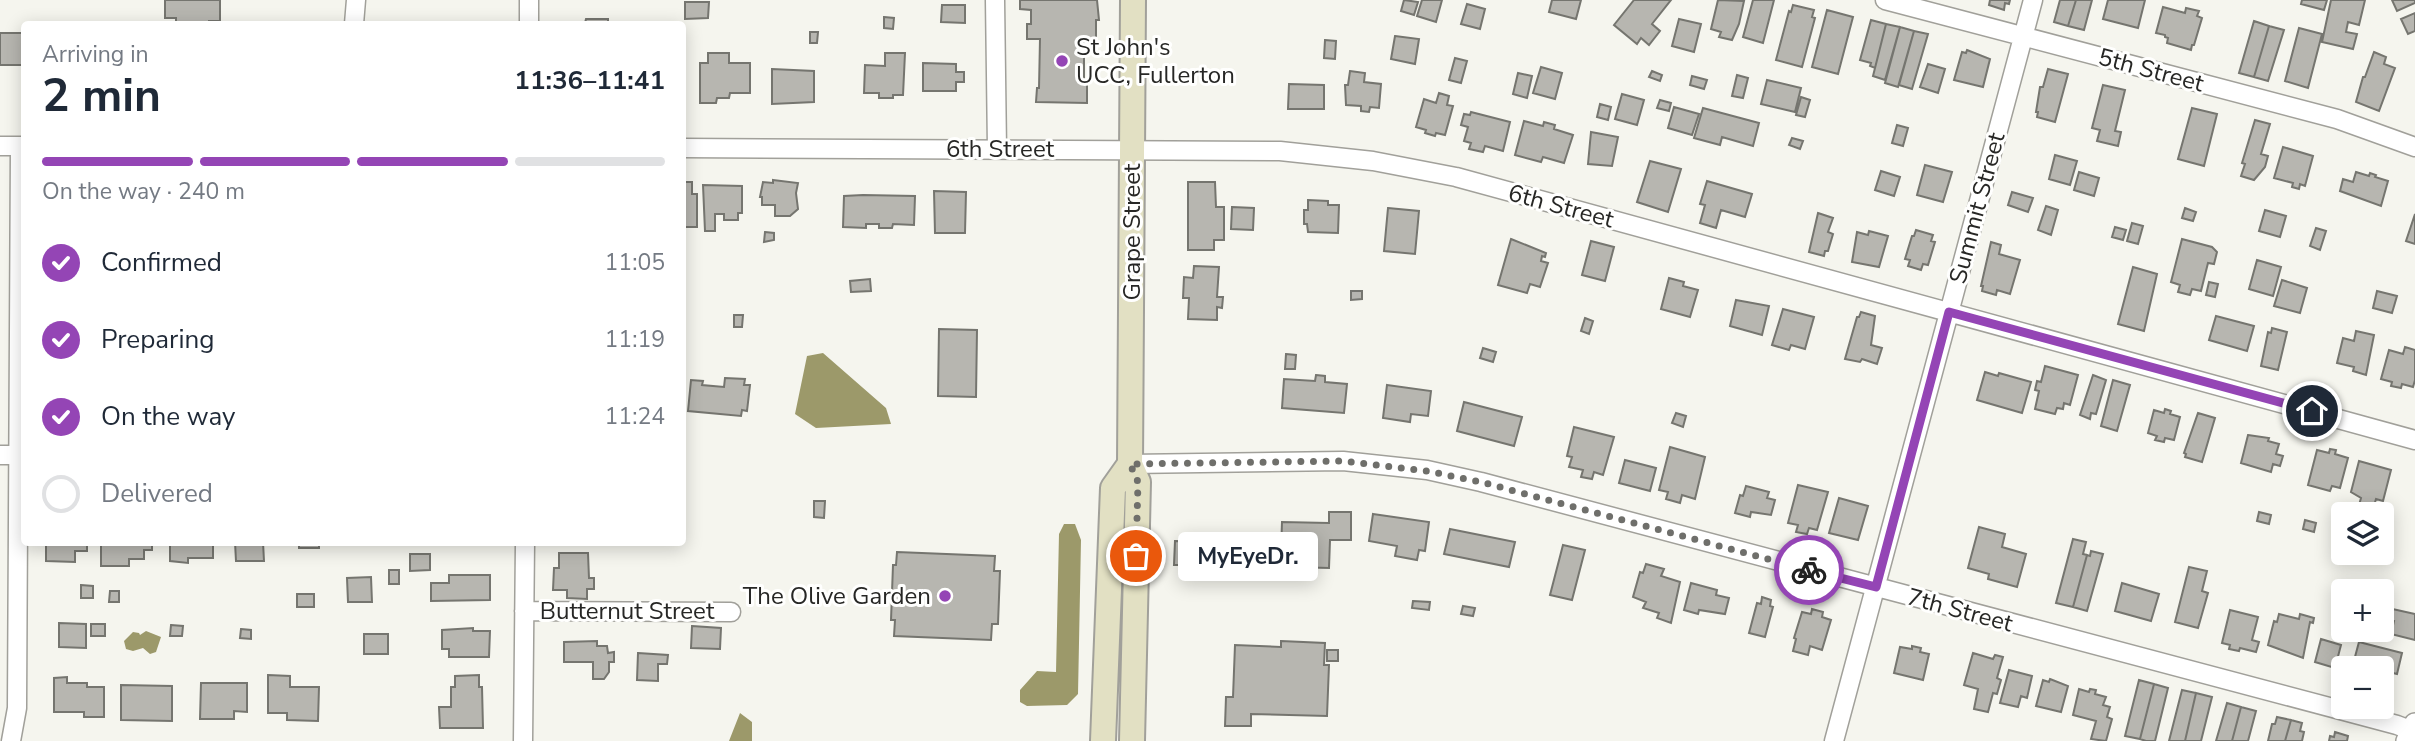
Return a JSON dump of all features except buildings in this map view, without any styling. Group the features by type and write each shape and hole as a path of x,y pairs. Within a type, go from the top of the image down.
{"main road":[{"name":"Grape Street","path":"1132,741 1138,482 1130,464 1133,0"},
{"name":"Grape Street","path":"1103,741 1113,488 1130,464"}],"street":[{"path":"354,21 356,0"},
{"path":"529,0 529,21"},
{"path":"995,0 996,149"},
{"name":"5th Street","path":"1885,0 2337,119 2415,147"},
{"name":"Summit Street","path":"1834,741 2033,0"},
{"path":"0,146 21,146"},
{"name":"6th Street","path":"686,148 1280,151 1373,161 1456,177 2415,440"},
{"path":"11,741 17,708 14,455 21,185"},
{"name":"7th Street","path":"1130,464 1343,461 1427,471 1481,482 2370,718 2412,732"},
{"path":"523,741 525,546"},
{"name":"Butternut Street","path":"524,611 731,611"}],"shaded area":[{"path":"823,353 886,408 891,424 816,428 795,414 807,356"},
{"path":"1064,524 1075,524 1081,540 1078,694 1067,705 1027,706 1020,702 1020,690 1037,671 1056,672 1059,534"},
{"path":"146,631 161,637 156,652 150,654 143,648 133,651 126,649 124,641 133,632 140,635"},
{"path":"740,713 752,722 752,741 729,741"}],"way so far":[{"path":"1136,556 1138,482 1130,464 1343,461 1427,471 1481,482 1809,570"}],"place":[{"name":"St John's UCC, Fullerton","path":"1062,61"},
{"name":"MyEyeDr.","path":"1136,556"},
{"name":"The Olive Garden","path":"945,596"}],"route":[{"path":"1809,570 1876,587 1949,312 2312,411"}]}
